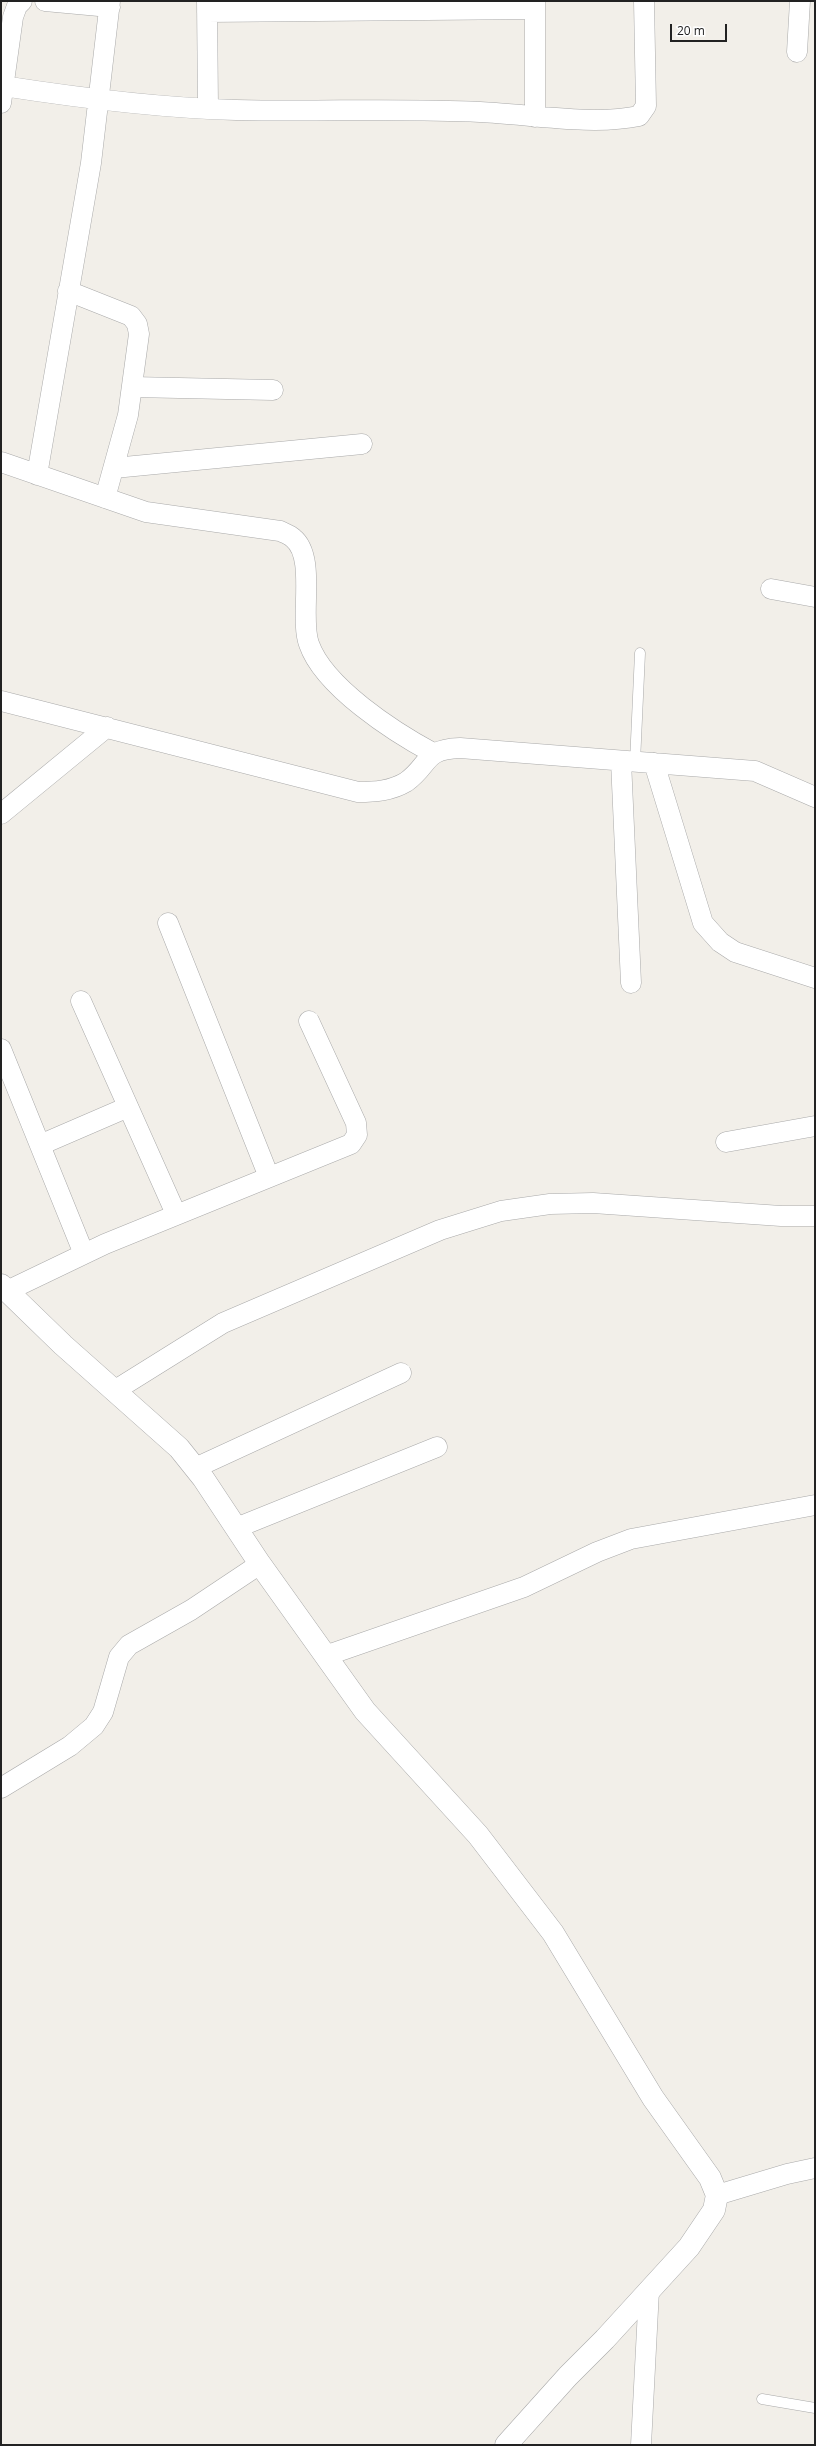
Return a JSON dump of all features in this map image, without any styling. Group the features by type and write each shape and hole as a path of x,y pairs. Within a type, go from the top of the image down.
{"street":[{"path":"22,1 17,6 13,17 2,94 208,108 480,112 535,117 624,120 639,116 646,106 644,1"},
{"path":"37,475 91,163 110,4 45,1"},
{"path":"797,52 800,1"},
{"path":"208,108 207,7 535,5 535,117"},
{"path":"68,291 131,316 136,324 139,334 128,415 114,468 104,498"},
{"path":"132,387 273,390"},
{"path":"114,468 362,444"},
{"path":"1,462 146,512 280,531 294,538 302,550 305,563 305,616 308,644 320,666 337,684 395,732 432,753"},
{"path":"771,589 815,597"},
{"path":"1,701 358,792 388,790 406,781 432,753 446,748 460,748 755,771 815,797"},
{"path":"1,814 107,727"},
{"path":"637,762 704,923 720,942 735,952 815,978"},
{"path":"631,982 637,762"},
{"path":"168,923 269,1176"},
{"path":"81,1001 176,1214"},
{"path":"309,1021 356,1123 357,1135 351,1144 176,1214 4,1288 114,1391 179,1448 195,1468 260,1564 365,1711 478,1835 522,1890 553,1933 653,2098 710,2178 717,2195 714,2210 689,2247 606,2339 568,2376 506,2445"},
{"path":"1,1049 84,1254"},
{"path":"40,1145 128,1108"},
{"path":"726,1142 815,1126"},
{"path":"114,1391 224,1323 351,1266 440,1230 501,1211 550,1204 593,1203 781,1216 815,1216"},
{"path":"195,1468 401,1372"},
{"path":"236,1528 437,1447"},
{"path":"325,1656 524,1587 597,1552 631,1540 815,1505"},
{"path":"1,1788 70,1746 94,1726 103,1712 119,1657 129,1645 143,1635 191,1610 260,1564"},
{"path":"717,2195 787,2174 815,2168"},
{"path":"641,2445 649,2290"}],"lane":[{"path":"637,762 640,653"},
{"path":"762,2398 815,2408"}]}
